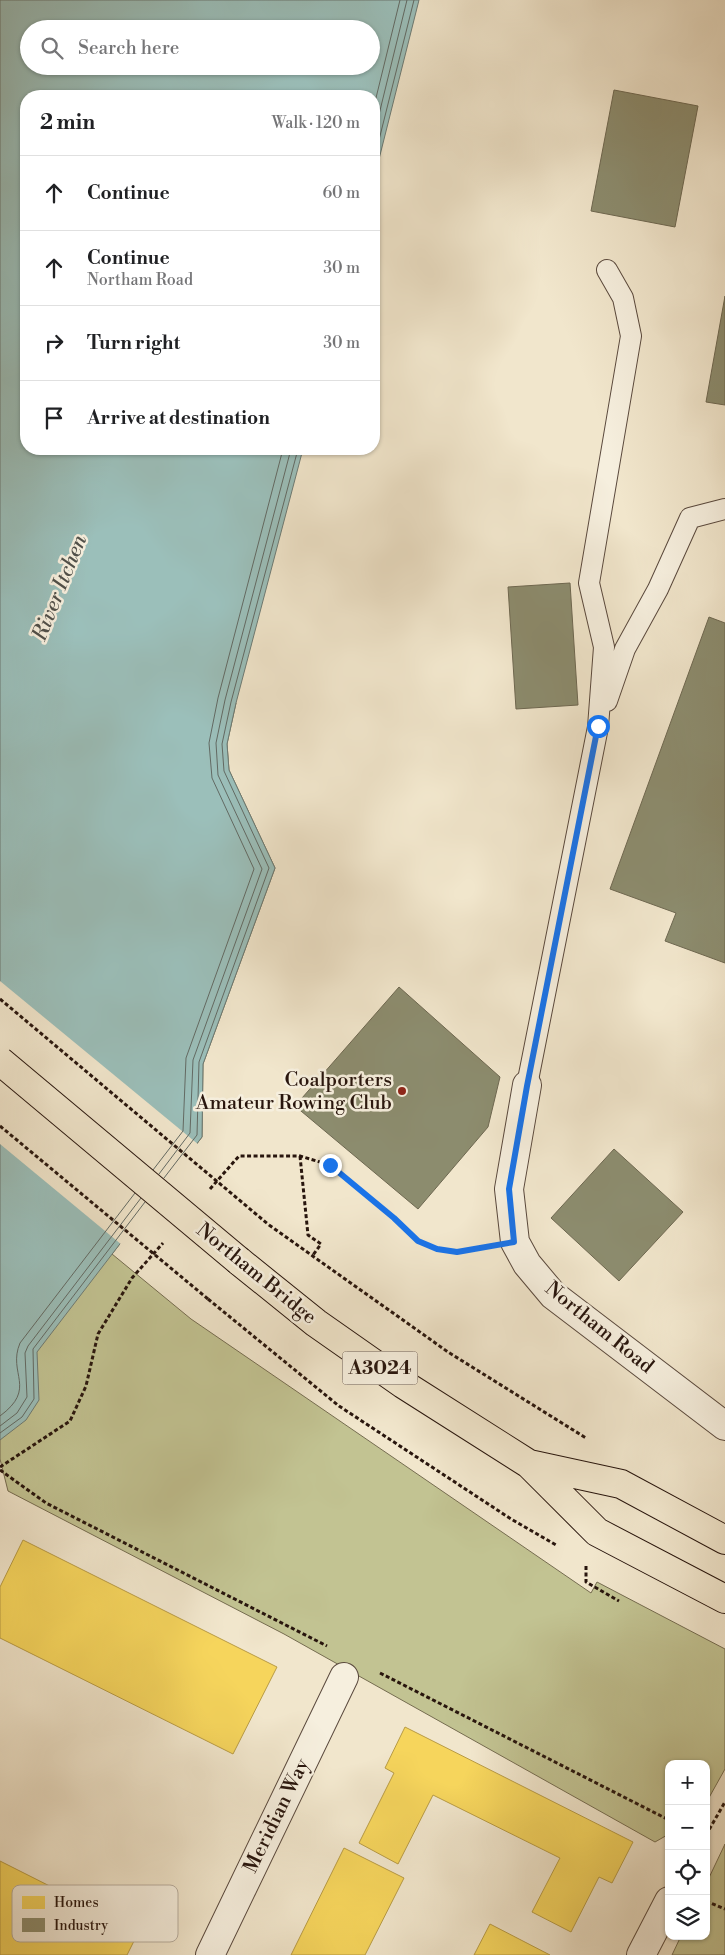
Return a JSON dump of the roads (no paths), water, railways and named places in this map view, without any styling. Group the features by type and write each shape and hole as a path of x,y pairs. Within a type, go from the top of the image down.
{"main road":[{"name":"Northam Bridge","path":"0,1061 316,1323 403,1384 528,1464 597,1532 725,1599"},
{"name":"Northam Bridge","path":"528,1464 621,1484 725,1540"}],"street":[{"name":"Northam Road","path":"527,1086 509,1189 514,1242 527,1264 552,1295 725,1426"},
{"name":"Meridian Way","path":"210,1955 344,1677"},
{"path":"641,1955 665,1908"}],"lane":[{"path":"527,1086 598,726 604,647 589,583 631,336 623,298 607,270"},
{"path":"598,726 625,648 658,589 690,518 725,509"}],"water":[{"name":"River Itchen","path":"0,0 419,0 380,155 380,90 20,90 20,455 301,455 236,703 227,744 229,770 275,868 203,1064 202,1137 37,1352 39,1400 26,1420 0,1440"}],"place":[{"name":"Coalporters Amateur Rowing Club","path":"402,1091"}]}
